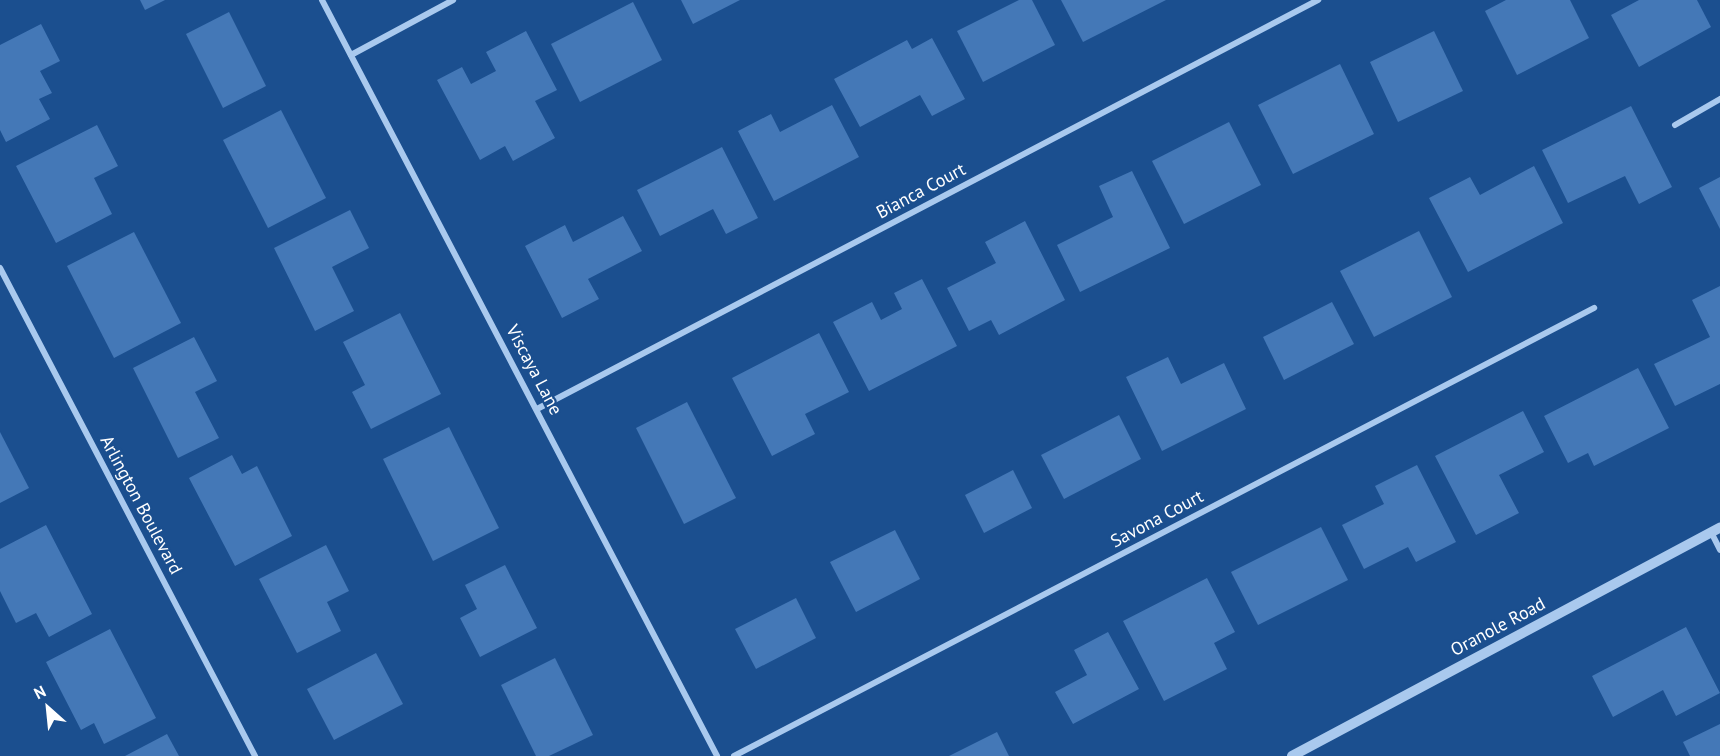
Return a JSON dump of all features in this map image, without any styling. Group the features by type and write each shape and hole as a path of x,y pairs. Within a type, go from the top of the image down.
{"street":[{"name":"Viscaya Lane","path":"322,0 717,756"},
{"path":"351,55 453,0"},
{"name":"Bianca Court","path":"537,409 1318,0"},
{"path":"1675,125 1720,99"},
{"name":"Arlington Boulevard","path":"0,268 255,756"},
{"name":"Savona Court","path":"734,756 1594,308"},
{"path":"1715,529 1720,550"},
{"name":"Oranole Road","path":"1292,756 1715,529"}],"building":[{"path":"140,0 165,0 145,10"},
{"path":"681,0 740,0 693,24"},
{"path":"1019,0 1032,0 1055,45 983,82 957,31"},
{"path":"1061,0 1166,0 1083,42"},
{"path":"1506,0 1570,0 1589,38 1517,75 1485,11"},
{"path":"1639,0 1697,0 1711,27 1639,67 1611,15"},
{"path":"633,2 662,60 580,102 551,44"},
{"path":"229,12 266,86 223,108 186,34"},
{"path":"41,24 60,61 40,71 52,93 39,99 50,119 6,142 0,130 0,45"},
{"path":"526,31 557,90 535,101 555,138 513,161 505,146 480,160 437,80 462,67 471,84 496,71 486,52"},
{"path":"1434,31 1463,91 1398,122 1370,62"},
{"path":"932,38 965,99 932,116 920,95 860,127 834,79 907,40 912,49"},
{"path":"1340,64 1374,134 1293,174 1258,105"},
{"path":"832,105 859,157 774,201 738,131 771,114 780,132"},
{"path":"1631,106 1672,187 1639,204 1625,176 1568,203 1542,150"},
{"path":"281,110 326,198 268,228 223,140"},
{"path":"1229,122 1261,185 1184,224 1152,161"},
{"path":"97,125 118,166 94,178 112,214 56,243 16,166"},
{"path":"722,147 758,218 726,234 713,209 660,236 637,190"},
{"path":"1534,166 1563,223 1468,272 1429,198 1470,177 1480,195"},
{"path":"1132,171 1170,248 1080,292 1057,245 1113,217 1099,186"},
{"path":"1720,177 1720,229 1699,188"},
{"path":"350,210 369,248 332,267 354,311 315,331 274,248"},
{"path":"623,216 642,251 588,279 599,299 562,318 525,246 565,225 573,242"},
{"path":"1025,221 1065,300 999,335 991,320 969,331 947,288 996,263 985,242"},
{"path":"1419,231 1452,297 1374,337 1340,271"},
{"path":"134,232 181,323 114,358 67,266"},
{"path":"922,279 957,346 869,391 833,322 872,302 881,320 902,309 894,293"},
{"path":"1720,286 1720,384 1675,406 1654,364 1710,337 1692,300"},
{"path":"1332,302 1354,344 1284,380 1263,337"},
{"path":"400,313 441,394 371,429 352,392 365,385 343,342"},
{"path":"819,333 849,392 805,414 815,434 772,456 732,378"},
{"path":"194,337 217,381 195,392 219,438 178,458 133,368"},
{"path":"1168,357 1181,384 1224,363 1246,409 1162,451 1126,377"},
{"path":"1638,368 1669,428 1594,466 1588,453 1568,463 1544,416"},
{"path":"687,402 736,498 684,524 636,428"},
{"path":"1523,411 1544,452 1499,475 1519,513 1476,535 1435,456"},
{"path":"1119,415 1141,459 1064,499 1041,455"},
{"path":"449,427 499,528 433,561 383,459"},
{"path":"0,432 29,488 0,503"},
{"path":"232,455 242,474 257,466 292,536 235,566 189,478"},
{"path":"1417,465 1456,542 1416,562 1408,547 1364,569 1342,525 1384,504 1375,486"},
{"path":"1013,470 1032,508 984,533 965,495"},
{"path":"46,525 92,614 49,637 36,613 16,623 0,591 0,549"},
{"path":"1321,527 1348,580 1258,625 1231,572"},
{"path":"895,530 920,579 856,612 830,562"},
{"path":"326,545 349,591 327,602 341,631 297,653 259,579"},
{"path":"505,565 537,628 480,657 460,618 477,609 465,585"},
{"path":"1207,578 1235,632 1214,643 1227,669 1164,701 1123,621"},
{"path":"796,598 816,638 756,669 735,629"},
{"path":"1686,627 1720,693 1676,716 1663,690 1613,717 1592,676"},
{"path":"110,629 156,718 104,744 94,723 81,730 46,662"},
{"path":"1108,632 1139,689 1073,724 1055,692 1087,675 1074,650"},
{"path":"376,653 403,704 334,740 307,689"},
{"path":"555,658 593,735 549,756 536,756 501,685"},
{"path":"1720,724 1720,756 1690,756 1683,742"},
{"path":"997,732 1009,756 949,756"},
{"path":"167,734 179,756 125,756"}]}
